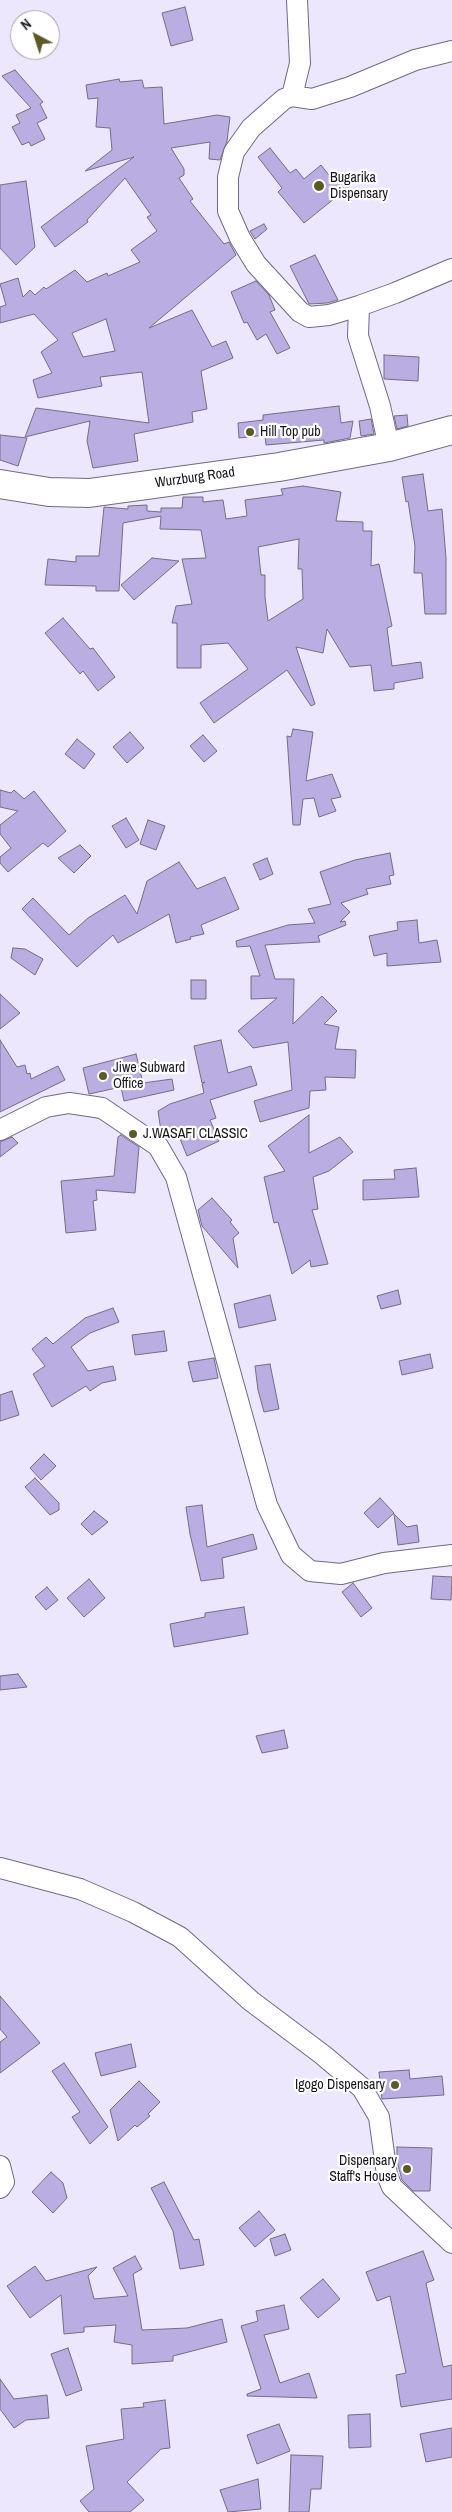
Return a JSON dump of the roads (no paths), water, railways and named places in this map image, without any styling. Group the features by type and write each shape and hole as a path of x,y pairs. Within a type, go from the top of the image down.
{"main road":[{"name":"Wurzburg Road","path":"0,484 49,492 89,493 278,467 390,447 452,430"}],"street":[{"path":"292,96 300,63 297,0"},
{"path":"452,51 414,60 350,88 312,100 292,96 284,99 269,110 251,128 234,152 228,176 228,211 240,238 256,264 300,312 310,317 329,315 358,306 422,283 452,269"},
{"path":"358,306 358,336 380,406 390,447"},
{"path":"0,1130 46,1107 69,1103 102,1108 158,1146 176,1177 267,1505 291,1555 310,1571 341,1574 384,1563 452,1555"},
{"path":"0,1868 80,1889 133,1912 180,1937 251,2001 323,2055 362,2088 379,2117 387,2175 392,2188 452,2242"},
{"path":"0,2166 4,2182 0,2188"}],"place":[{"name":"Bugarika Dispensary","path":"319,186"},
{"name":"Hill Top pub","path":"250,432"},
{"name":"Jiwe Subward Office","path":"103,1076"},
{"name":"J.WASAFI CLASSIC","path":"133,1134"},
{"name":"Igogo Dispensary","path":"395,2085"},
{"name":"Dispensary Staff's House","path":"407,2169"}]}
